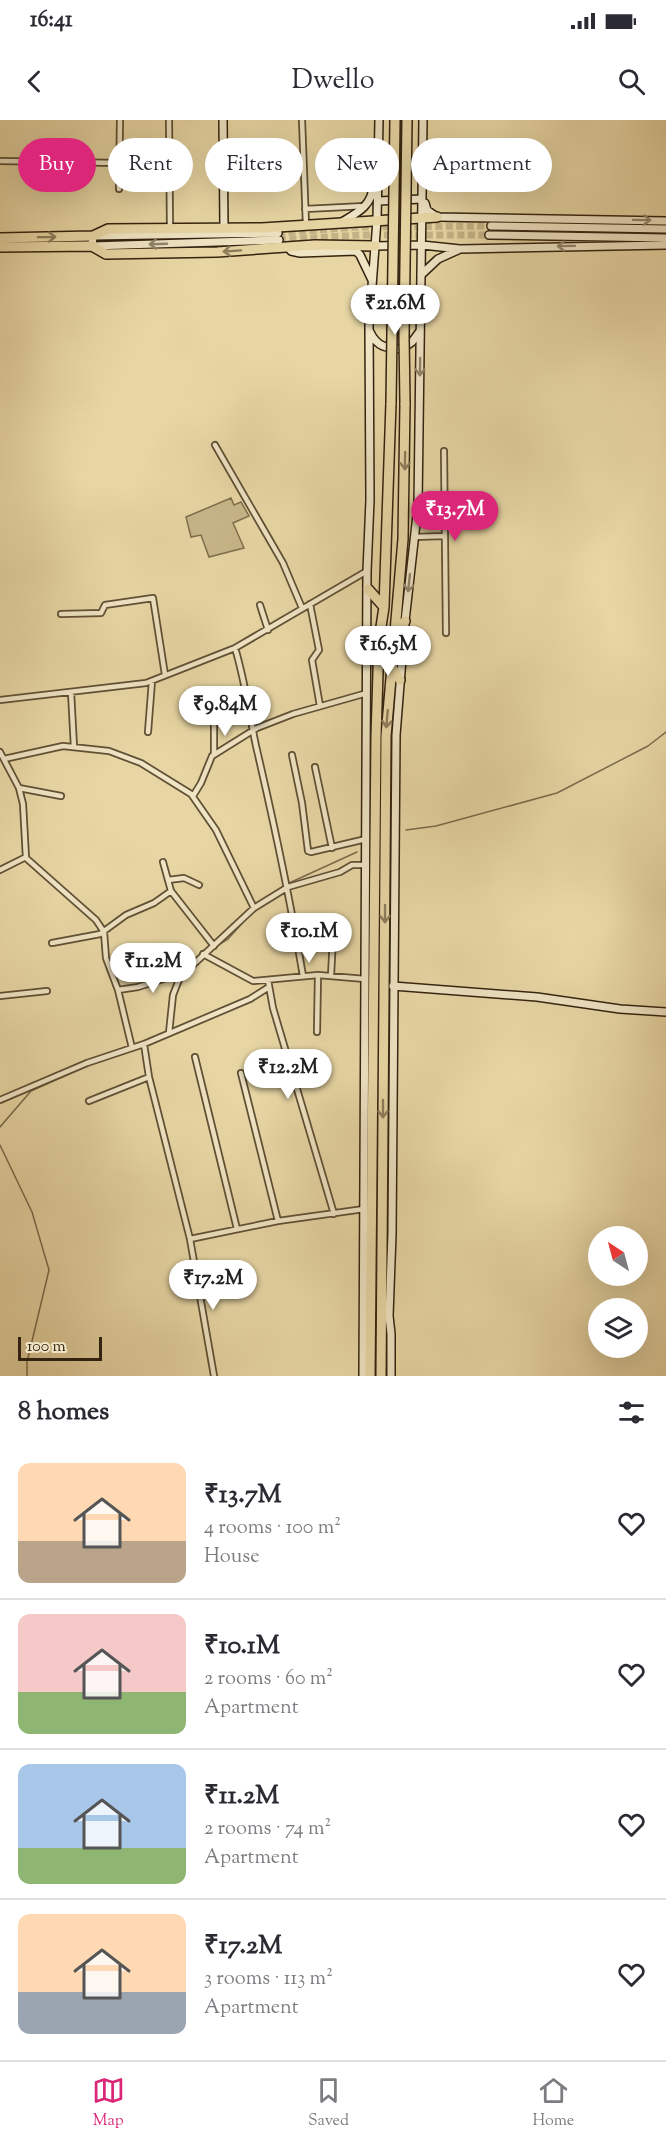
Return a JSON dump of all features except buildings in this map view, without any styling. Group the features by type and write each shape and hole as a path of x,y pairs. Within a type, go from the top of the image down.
{"highway":[{"path":"369,1376 370,880 379,640 386,571 395,120"},
{"path":"381,1376 386,736 403,539 407,120"},
{"path":"0,247 93,241 108,229 306,226 437,217"},
{"path":"0,238 93,241 106,254 217,252 324,245 375,246"},
{"path":"368,589 384,607"},
{"path":"394,642 405,621"},
{"path":"392,667 400,681"}],"main road":[{"path":"223,120 224,228"},
{"path":"379,120 379,138"},
{"path":"391,1376 389,1316 392,1234 396,735 405,621 418,506 423,120"},
{"path":"339,223 365,206 373,192"},
{"path":"363,1376 365,979 370,880 366,865 367,571 370,500 369,331 378,192"},
{"path":"378,201 422,196"},
{"path":"422,196 427,210 437,217 666,221"},
{"path":"491,226 666,229"},
{"path":"489,235 666,238"},
{"path":"93,241 279,236"},
{"path":"375,246 422,245 460,249 666,244"},
{"path":"363,246 373,266"},
{"path":"288,247 291,251 300,253 356,251 373,282"},
{"path":"421,275 438,259 460,249"},
{"path":"369,331 377,344 382,347 402,350 420,331"},
{"path":"393,986 537,997 620,1009 666,1012"}],"street":[{"path":"120,120 120,138"},
{"path":"169,120 170,228"},
{"path":"302,120 306,226"},
{"path":"0,161 108,163"},
{"path":"305,208 365,206"},
{"path":"215,446 283,563 302,608"},
{"path":"444,451 446,633"},
{"path":"414,537 444,536"},
{"path":"0,700 128,687 152,681 235,648 367,571"},
{"path":"61,614 101,613 105,604 153,598 165,675"},
{"path":"310,604 319,650 312,660 320,706"},
{"path":"261,605 268,630"},
{"path":"235,648 245,680 253,731 288,887 303,976"},
{"path":"148,732 152,681"},
{"path":"71,692 74,747"},
{"path":"214,754 267,723 368,693"},
{"path":"193,796 214,754 214,720"},
{"path":"4,759 63,746 109,751 141,763 193,796 216,830 254,908"},
{"path":"0,752 20,788 26,857 96,920 104,932 106,958 118,990 132,1048"},
{"path":"292,755 302,803 308,850 311,852 366,839"},
{"path":"315,767 332,848"},
{"path":"20,788 61,796"},
{"path":"0,870 26,857"},
{"path":"163,862 171,891 214,946"},
{"path":"169,1033 173,995 183,973 254,908 288,887 340,872 352,865 366,865"},
{"path":"168,880 184,879 199,885"},
{"path":"52,943 95,936 126,915 154,903 171,891"},
{"path":"331,976 333,937"},
{"path":"203,954 249,980 318,975 365,979"},
{"path":"118,990 146,985 183,973"},
{"path":"317,1032 318,975"},
{"path":"268,980 276,1018 334,1214"},
{"path":"0,1100 87,1064 144,1044 250,999 269,987"},
{"path":"0,996 47,991"},
{"path":"144,1044 148,1077 190,1239 214,1376"},
{"path":"195,1058 237,1229"},
{"path":"241,1073 278,1221"},
{"path":"89,1101 148,1077"},
{"path":"190,1239 278,1221 364,1209"}],"shaded area":[{"path":"231,498 234,505 241,502 249,516 233,523 244,548 209,557 201,535 191,537 186,517"}],"waterway":[{"path":"406,830 436,826 557,793 648,746 666,732"},
{"path":"287,884 357,852"},
{"path":"215,947 228,939 247,918"},
{"path":"181,971 189,966"},
{"path":"0,1127 31,1091 82,1068"},
{"path":"0,1145 32,1212 49,1270 27,1362 27,1376"}],"tunnel":[{"path":"278,233 359,227 491,226"},
{"path":"279,240 361,235 489,235"}]}
